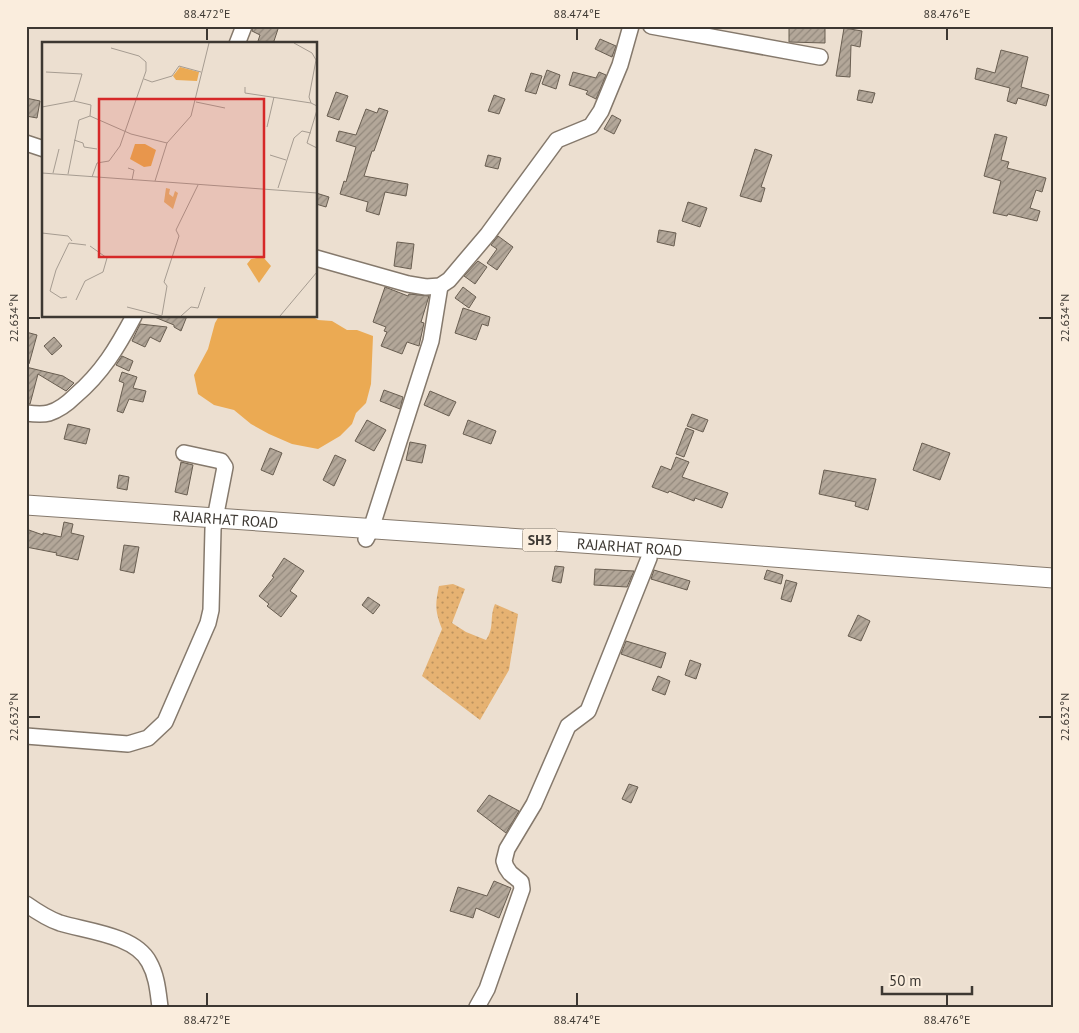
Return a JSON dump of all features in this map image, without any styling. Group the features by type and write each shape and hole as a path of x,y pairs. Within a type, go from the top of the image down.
{"main road":[{"name":"RAJARHAT ROAD","path":"26,505 215,524"},
{"name":"RAJARHAT ROAD","path":"26,517 215,524 369,534 673,549 1053,578"},
{"name":"RAJARHAT ROAD","path":"369,534 1053,589"}],"street":[{"path":"238,42 244,26"},
{"path":"318,259 408,284 426,287 440,286 449,280 488,234 557,140 591,126 601,111 620,64 631,26"},
{"path":"651,26 820,57"},
{"path":"26,143 42,148"},
{"path":"369,534 431,341 440,286"},
{"path":"26,413 51,413 65,405 87,386 104,368 133,318"},
{"path":"26,736 128,744 148,738 165,722 208,623 211,610 215,524 225,466 221,461 184,453"},
{"path":"477,1007 487,989 522,889 521,882 506,867 504,861 507,849 534,804 568,726 588,711 649,558"},
{"path":"26,904 58,922 109,936 135,946 149,961 156,980 160,1007"}],"shaded area":[{"path":"218,318 315,318 332,321 347,330 357,330 373,336 371,384 366,403 356,413 352,424 340,436 318,449 292,444 251,424 234,410 214,405 198,394 194,375 208,349"},
{"path":"453,584 465,589 452,623 466,632 486,640 490,631 495,604 518,614 509,670 480,720 422,676 442,629 436,608 439,586"}],"building":[{"path":"253,26 279,26 274,42 258,42 260,35 252,31"},
{"path":"789,26 825,26 825,43 789,42"},
{"path":"844,28 862,31 860,47 851,45 850,77 836,76"},
{"path":"600,39 616,46 612,57 595,49"},
{"path":"1001,50 1028,57 1021,87 1049,95 1046,106 1018,98 1016,104 1007,101 1010,88 975,79 977,68 995,73"},
{"path":"547,70 560,75 556,89 542,84"},
{"path":"573,72 596,78 599,72 606,75 596,99 586,94 588,91 569,85"},
{"path":"531,73 542,76 536,94 525,91"},
{"path":"859,90 875,93 872,103 857,100"},
{"path":"336,92 348,96 339,120 327,116"},
{"path":"494,95 505,99 499,114 488,111"},
{"path":"26,98 40,101 37,118 26,116"},
{"path":"379,108 388,111 364,176 408,184 406,196 385,192 379,215 366,211 368,202 340,194 344,181 346,182 356,147 336,141 339,131 356,135 366,109 377,113"},
{"path":"612,115 621,120 614,134 604,129"},
{"path":"995,134 1007,137 1001,160 1009,162 1007,168 1046,178 1042,192 1036,190 1030,208 1040,211 1037,221 1008,214 1007,216 993,213 1001,181 984,176"},
{"path":"755,149 772,155 761,187 765,188 761,202 740,196"},
{"path":"488,155 501,158 498,169 485,166"},
{"path":"318,194 329,197 326,207 318,205"},
{"path":"688,202 707,208 700,227 682,221"},
{"path":"659,230 676,233 674,246 657,242"},
{"path":"498,236 513,247 497,270 487,263 497,249 491,245"},
{"path":"397,242 414,244 411,269 394,266"},
{"path":"478,261 487,267 475,284 464,276"},
{"path":"385,287 408,296 409,294 429,296 421,322 424,323 419,346 407,342 402,354 381,346 387,332 384,331 386,327 373,322"},
{"path":"463,287 476,297 469,308 455,298"},
{"path":"463,308 490,317 488,326 482,324 476,340 455,333"},
{"path":"157,318 186,318 181,331 174,327 174,325"},
{"path":"140,324 167,327 160,342 150,337 145,347 132,341"},
{"path":"26,332 37,335 29,364 26,363"},
{"path":"54,337 62,346 52,355 44,346"},
{"path":"122,356 133,361 129,371 116,365"},
{"path":"26,367 63,376 74,383 66,391 38,374 30,404 26,404"},
{"path":"122,372 137,377 133,388 146,391 143,402 129,399 123,413 117,411 124,383 119,381"},
{"path":"384,390 403,397 400,409 380,401"},
{"path":"430,391 456,402 449,416 424,405"},
{"path":"692,414 708,420 703,432 687,426"},
{"path":"367,420 386,430 374,451 355,441"},
{"path":"468,420 496,431 491,444 463,434"},
{"path":"68,424 90,429 86,444 64,439"},
{"path":"686,428 694,431 684,457 676,454"},
{"path":"410,442 426,445 422,463 406,460"},
{"path":"922,443 950,453 940,480 913,470"},
{"path":"270,448 282,453 273,475 261,470"},
{"path":"335,455 346,460 334,486 323,480"},
{"path":"676,457 689,462 682,477 728,493 722,508 695,498 694,501 669,491 668,493 652,487 661,466 671,470"},
{"path":"181,462 193,465 187,495 175,492"},
{"path":"824,470 876,479 868,510 855,506 856,502 819,494"},
{"path":"119,475 129,477 127,490 117,488"},
{"path":"64,522 73,524 71,533 84,536 78,560 56,555 57,553 26,547 26,529 43,535 43,533 61,537"},
{"path":"124,545 139,547 134,573 120,570"},
{"path":"284,558 304,571 290,591 297,596 281,617 267,606 269,604 259,596 274,577 272,576"},
{"path":"555,566 564,567 561,583 552,581"},
{"path":"595,569 634,571 627,587 594,585"},
{"path":"654,570 690,581 687,590 651,579"},
{"path":"767,570 783,575 781,584 764,579"},
{"path":"786,580 797,583 791,602 781,599"},
{"path":"368,597 380,605 373,614 362,605"},
{"path":"858,615 870,621 861,641 848,636"},
{"path":"626,641 666,653 661,668 621,654"},
{"path":"690,660 701,664 696,679 685,675"},
{"path":"658,676 670,681 665,695 652,690"},
{"path":"629,784 638,787 631,803 622,799"},
{"path":"489,795 519,811 506,833 477,811"},
{"path":"494,881 511,888 499,918 476,908 473,918 450,911 458,887 487,896"}]}
